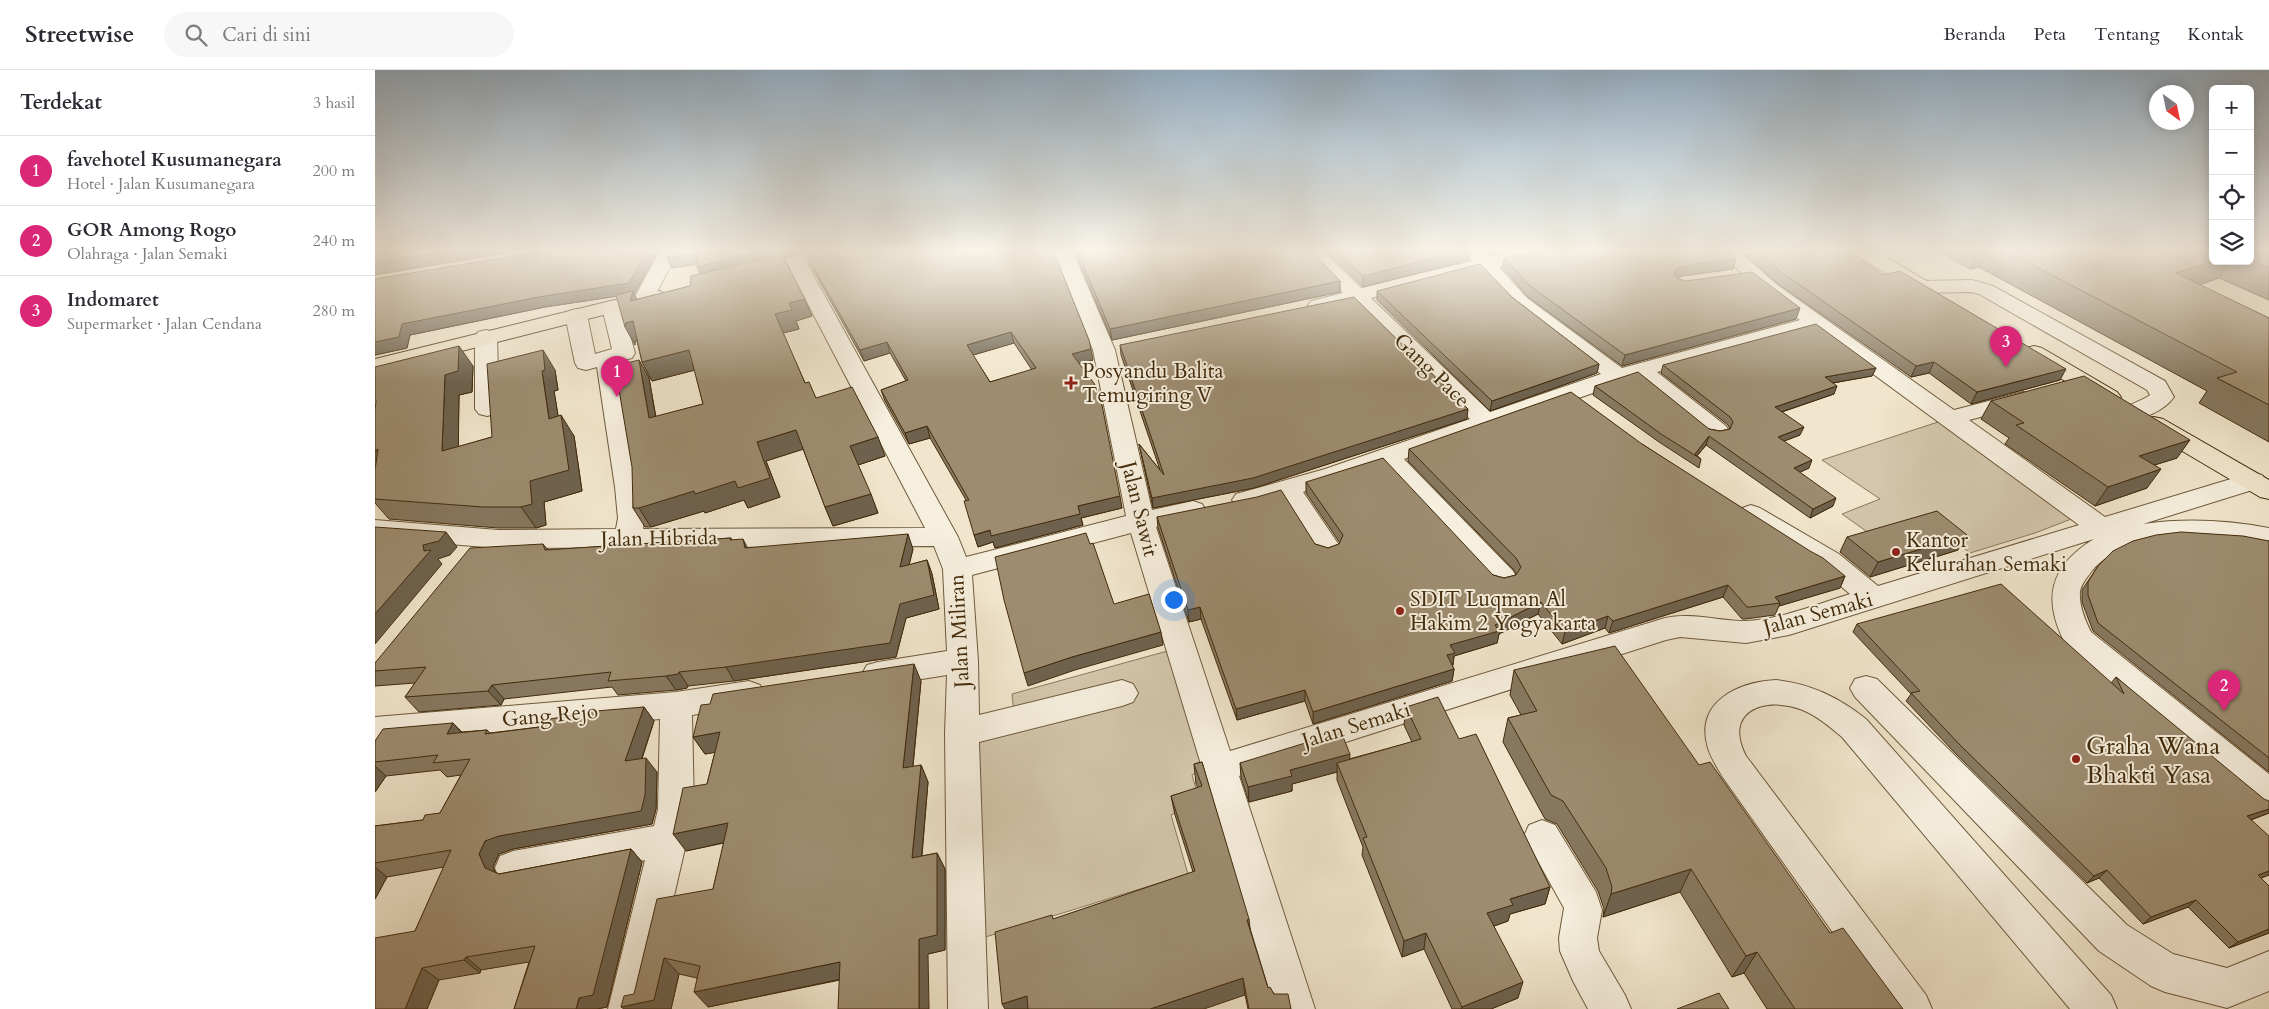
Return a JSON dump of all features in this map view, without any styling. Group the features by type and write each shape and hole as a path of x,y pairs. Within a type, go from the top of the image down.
{"main road":[{"path":"377,365 664,294"},
{"path":"1935,294 1957,307"},
{"path":"2016,342 2261,486"}],"street":[{"path":"644,299 647,294"},
{"name":"Jalan Miliran","path":"813,294 944,537 957,568 963,662 962,733 968,1009"},
{"name":"Jalan Sawit","path":"1085,294 1113,348 1141,521 1220,768"},
{"name":"Gang Pace","path":"1353,294 1486,422"},
{"path":"1300,310 1366,294"},
{"path":"1512,294 1520,302 1717,431"},
{"path":"1777,294 2103,529"},
{"path":"1993,294 2157,386 2162,397 2152,405 2134,412"},
{"path":"576,315 586,362 624,353 613,307"},
{"path":"957,568 1141,521 1257,498 1388,457 1629,373 1817,322"},
{"path":"486,337 487,410"},
{"path":"607,357 628,487 631,518 628,538"},
{"path":"377,365 377,392"},
{"path":"1950,418 2085,382"},
{"path":"1571,392 1595,409"},
{"path":"1388,457 1503,578"},
{"name":"Jalan Semaki","path":"1220,768 1665,629 1680,626 1746,632 1789,624 2103,529 2261,486"},
{"path":"1288,489 1327,548"},
{"path":"1732,503 1829,561 1873,598"},
{"name":"Jalan Hibrida","path":"375,529 474,549 578,540 628,538 816,547 944,537"},
{"path":"2269,537 2244,532 2187,530 2149,532 2115,540 2095,551 2078,566 2066,589 2067,612 2078,639 2269,794"},
{"path":"854,678 963,662"},
{"path":"1866,688 2113,938 2165,972 2227,988 2269,971"},
{"name":"Gang Rejo","path":"375,730 676,705 775,690"},
{"path":"1912,1009 1734,766 1724,745 1723,723 1732,705 1750,694 1777,692 1806,698 1831,710 1854,728 2096,1008"},
{"path":"962,733 1122,693"},
{"path":"627,1009 676,809 676,705"},
{"path":"1220,768 1295,1009"},
{"path":"1542,836 1583,905 1584,915 1579,928 1578,944 1585,962 1611,1009"},
{"path":"513,868 668,840"}],"shaded area":[{"path":"1941,421 2074,518 2035,533 1970,553 1932,522 1873,536 1842,514 1880,499 1822,460"},
{"path":"1171,650 1210,767 1192,775 1200,802 1171,815 1188,874 979,939 978,734 1015,723 1012,694"}],"building":[{"path":"375,294 559,294 402,324 399,337 375,342"},
{"path":"632,294 630,301 659,294 802,294 805,299 789,303 792,310 775,314 805,383 809,382 816,398 852,387 878,437 850,446 871,494 825,507 796,430 757,442 770,478 738,488 735,481 695,494 694,491 639,508 633,508 632,467 615,366 639,360 649,418 703,404 689,350 642,362 633,321 626,323 625,327 616,295"},
{"path":"828,294 1071,294 1091,349 1072,354 1099,390 1120,496 1078,506 1080,514 991,536 990,530 974,535 964,501 969,500 927,426 905,433 881,390 908,380 887,342 860,350","holes":["1011,332 1036,368 990,382 967,345"]},
{"path":"1095,294 1279,294 1110,329"},
{"path":"1380,294 1509,294 1599,364 1492,401"},
{"path":"1541,294 1781,294 1800,308 1625,355"},
{"path":"1812,294 1939,294 2066,369 1977,392 1934,362 1916,366"},
{"path":"2088,294 2219,294 2269,318 2269,405 2217,378 2237,372"},
{"path":"1354,297 1468,409 1253,478 1152,498 1139,444 1164,475 1120,345"},
{"path":"1816,324 1876,368 1825,377 1837,386 1775,407 1804,427 1778,437 1812,460 1794,468 1836,498 1813,509 1709,436 1695,454 1701,459 1661,434 1595,386 1638,372 1709,429 1720,431 1730,429 1733,422 1730,417 1663,365"},
{"path":"459,346 458,371 445,375 442,451 492,437 487,364 543,350 545,370 542,371 549,419 561,415 569,470 530,481 532,504 521,507 483,507 375,499 375,470 378,449 375,451 375,367"},
{"path":"2084,376 2190,440 2139,456 2161,469 2108,487 2016,425 2024,423 1991,401"},
{"path":"1571,392 1642,444 1823,558 1845,576 1775,597 1780,603 1750,607 1747,607 1728,585 1613,621 1608,616 1565,632 1541,602 1495,625 1499,631 1450,645 1455,653 1447,655 1454,669 1313,712 1305,690 1236,709 1200,607 1188,610 1157,517 1257,497 1281,490 1315,544 1328,548 1339,544 1343,535 1306,482 1383,458 1493,575 1504,578 1516,575 1521,567 1516,558 1409,449"},
{"path":"1937,511 1967,535 1878,562 1847,537"},
{"path":"375,527 446,532 439,541 423,545 424,551 431,550 375,614"},
{"path":"2181,532 2243,536 2269,541 2269,758 2098,623 2088,595 2088,582 2098,566 2113,551 2133,541 2156,535"},
{"path":"1086,533 1090,544 1093,543 1114,604 1149,594 1161,632 1072,657 1024,673 1004,600 995,557"},
{"path":"908,534 900,567 927,560 934,595 900,604 890,643 679,672 678,674 666,676 608,681 611,672 492,685 488,691 405,697 426,667 375,671 375,663 470,548 543,544 545,550 731,538 730,540 743,539 745,548"},
{"name":"Graha Wana Bhakti Yasa","path":"2001,584 2124,694 2116,677 2264,799 2269,801 2269,809 2247,816 2269,836 2269,871 2258,875 2269,886 2269,929 2238,942 2196,900 2151,917 2107,870 2094,876 1960,745 1911,693 1920,691 1857,624"},
{"path":"1615,646 1699,765 1710,762 1830,933 1843,928 1903,1009 1795,1009 1757,952 1746,956 1691,869 1611,894 1612,887 1606,868 1563,801 1551,795 1508,718 1537,711 1514,670"},
{"path":"914,664 903,768 921,765 912,858 937,853 937,935 919,939 919,1009 838,1009 840,962 694,992 700,966 664,958 654,1000 621,1007 624,996 634,994 657,899 713,889 728,823 673,834 683,788 707,784 720,732 693,737 701,705 710,704 713,694"},
{"path":"1438,697 1459,739 1476,734 1550,887 1510,899 1513,905 1487,913 1523,982 1462,1007 1426,933 1404,941 1363,838 1367,837 1337,763 1421,739 1406,707"},
{"path":"644,707 625,761 646,758 645,795 641,811 499,836 485,841 479,854 485,868 499,874 631,849 593,995 579,998 576,1009 514,1009 535,946 466,957 464,960 422,968 405,1009 375,1009 375,938 415,931 451,850 375,863 375,826 423,820 425,815 440,813 470,759 433,763 438,755 375,762 375,741 383,729 453,723 447,734 487,730 485,734 548,726 550,719 596,711"},
{"path":"1341,732 1350,754 1290,770 1292,776 1248,787 1240,763"},
{"path":"1202,762 1268,988 1270,987 1274,994 1288,994 1291,1009 1249,1009 1243,978 1150,1009 1028,1009 1027,996 1002,1004 995,932 1052,915 1053,919 1195,871 1171,796 1202,786 1194,764"},
{"path":"1719,993 1729,1009 1677,1009"}],"place":[{"name":"Indomaret","path":"2006,367"},
{"name":"Posyandu Balita Temugiring V","path":"1071,383"},
{"name":"favehotel Kusumanegara","path":"617,397"},
{"name":"Kantor Kelurahan Semaki","path":"1896,552"},
{"name":"SDIT Luqman Al Hakim 2 Yogyakarta","path":"1400,611"},
{"name":"GOR Among Rogo","path":"2224,711"},
{"name":"Graha Wana Bhakti Yasa","path":"2076,759"}]}
